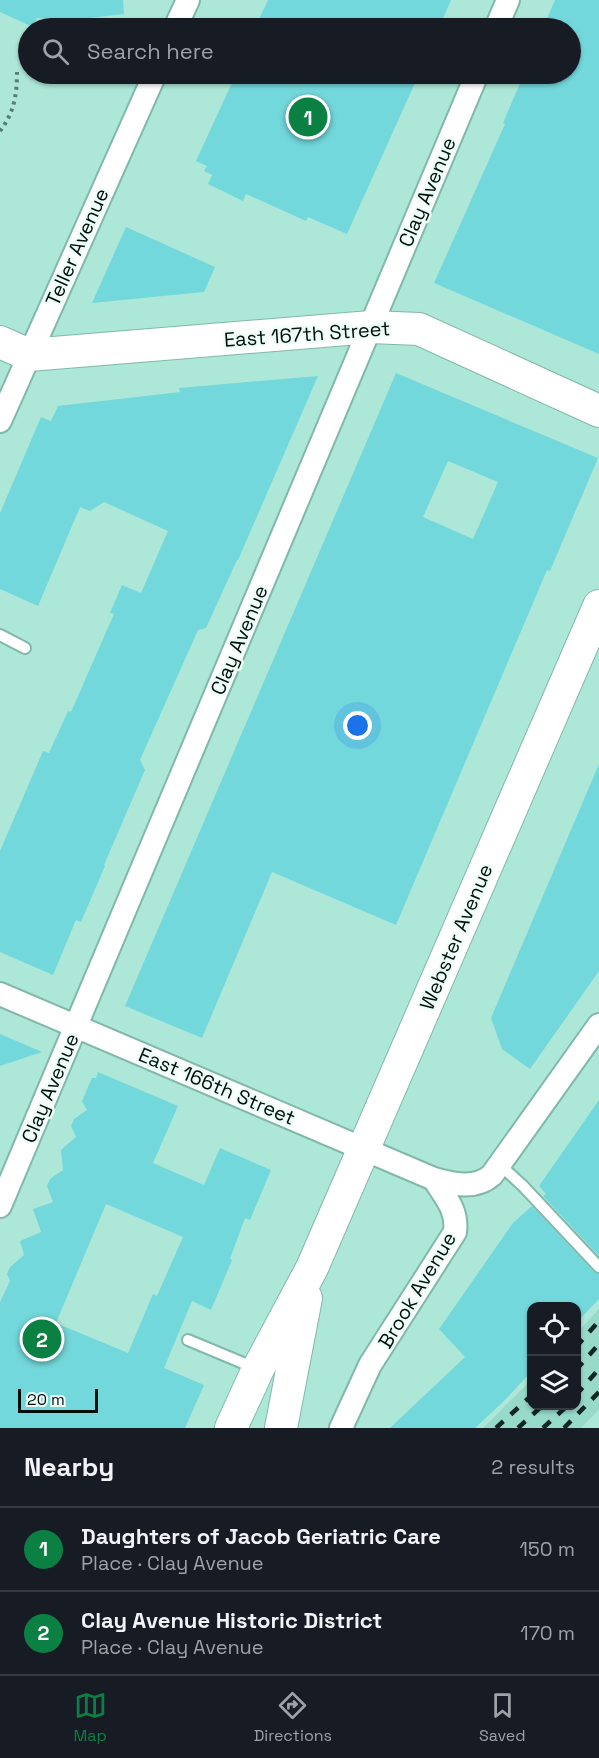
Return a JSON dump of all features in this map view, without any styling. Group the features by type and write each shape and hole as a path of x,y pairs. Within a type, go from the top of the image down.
{"main road":[{"name":"East 167th Street","path":"0,342 29,355 371,327 419,328 599,411"},
{"name":"Webster Avenue","path":"231,1428 258,1369 312,1268 599,606"},
{"name":"Webster Avenue","path":"281,1428 312,1268"}],"street":[{"path":"180,18 188,0"},
{"path":"500,18 508,0"},
{"name":"Teller Avenue","path":"0,421 151,84"},
{"name":"Clay Avenue","path":"0,1206 473,84"},
{"name":"East 166th Street","path":"0,994 434,1179"},
{"path":"434,1179 453,1184 478,1184 485,1180 599,1025"},
{"name":"Brook Avenue","path":"341,1428 370,1365 455,1232 457,1220 455,1213 434,1179"}],"lane":[{"path":"0,635 25,648"},
{"path":"499,1164 523,1186 599,1267"},
{"path":"188,1340 258,1369"}],"path":[{"path":"0,131 13,109 17,93 17,72"}],"shaded area":[{"path":"599,1309 599,1409 592,1417 581,1428 483,1428 527,1384 527,1410 581,1410 581,1329"}],"building":[{"path":"0,0 123,0 124,14 90,18 18,18 18,20 0,12"},
{"path":"268,0 451,0 443,18 260,18"},
{"path":"555,0 599,0 599,354 434,283 505,124 503,123 520,84 581,84 581,18 547,18"},
{"path":"231,84 414,84 347,234 308,217 306,221 246,194 243,201 208,184 212,175 204,171 207,166 196,161"},
{"path":"126,227 215,267 204,292 92,303"},
{"path":"396,373 598,458 550,571 547,570 396,925 272,872 202,1038 125,1006","holes":["448,461 498,482 473,539 423,517"]},
{"path":"318,376 238,560 206,628 198,630 140,760 145,770 81,922 76,920 53,975 0,952 0,851 43,751 49,753 68,711 71,712 114,614 110,613 122,585 141,593 168,531 104,502 90,511 80,507 38,606 0,589 0,513 41,417 51,421 58,406 180,392 179,388"},
{"path":"599,764 599,971 530,1069 502,1049 491,1018"},
{"path":"0,1034 42,1052 0,1066"},
{"path":"98,1072 178,1106 153,1163 204,1185 220,1148 271,1170 250,1220 245,1218 230,1259 232,1260 211,1310 192,1301 164,1368 204,1385 185,1428 0,1428 0,1302 10,1281 7,1274 10,1267 24,1255 20,1241 41,1232 33,1209 53,1202 47,1186 50,1179 63,1170 61,1150 76,1137 71,1126 74,1119 87,1110 82,1101 92,1078 96,1078","holes":["106,1204 183,1237 157,1296 153,1294 128,1353 56,1323"]},
{"path":"599,1100 599,1256 543,1196 546,1194 539,1186"},
{"path":"532,1206 594,1272 599,1274 599,1299 581,1318 581,1302 527,1302 527,1376 475,1428 390,1428 465,1357 439,1329 513,1223"}],"railway":[{"path":"581,1341 599,1321"},
{"path":"581,1364 599,1344"},
{"path":"581,1389 599,1369"},
{"path":"564,1428 599,1392"},
{"path":"496,1428 527,1400"},
{"path":"518,1428 538,1410"},
{"path":"543,1428 563,1410"}],"place":[{"name":"Daughters of Jacob Geriatric Care","path":"308,117"},
{"name":"Clay Avenue Historic District","path":"42,1339"}]}
